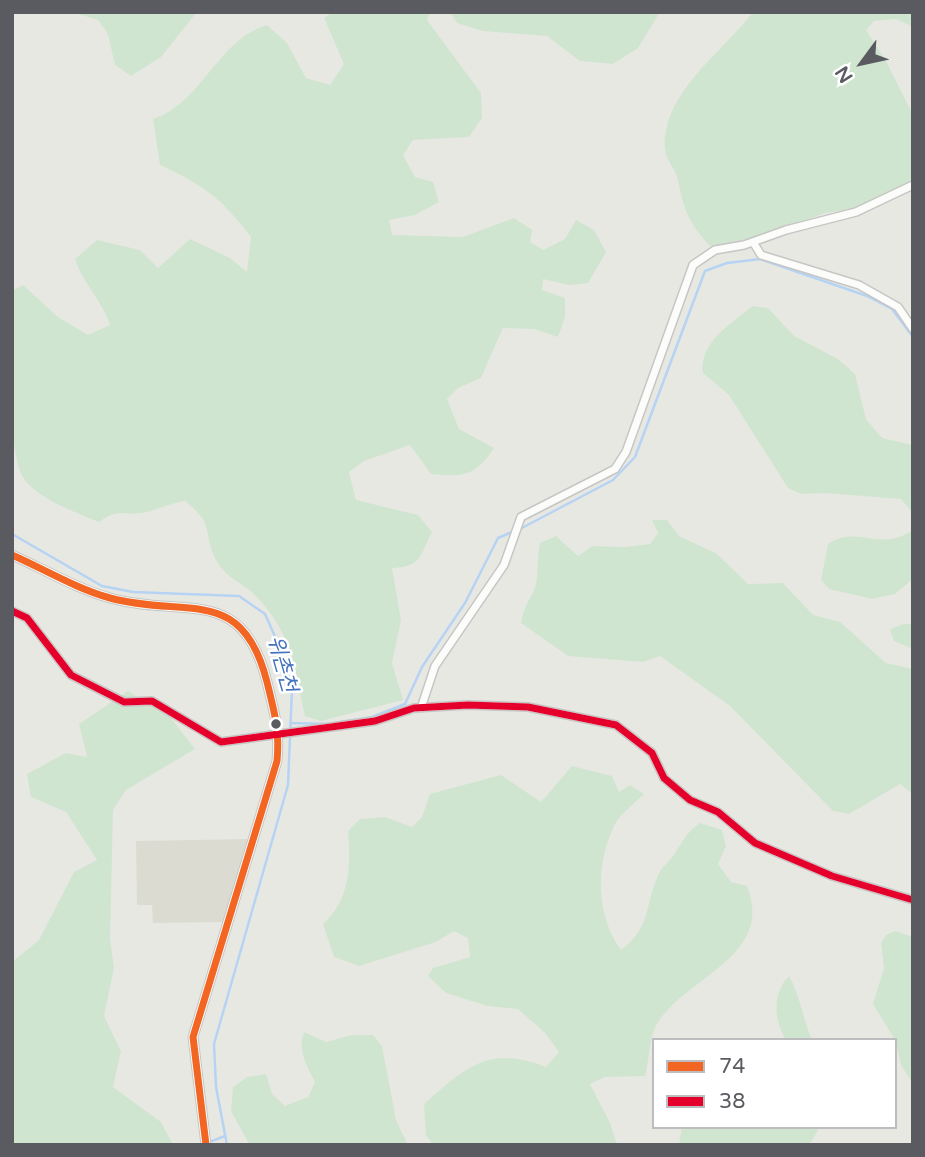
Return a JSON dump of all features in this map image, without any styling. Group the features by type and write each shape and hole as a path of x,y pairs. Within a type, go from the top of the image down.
{"street":[{"path":"421,708 435,666 504,565 521,517 615,469 626,452 674,325 688,273 707,253 856,212 913,185"},
{"path":"753,242 761,255 859,285 898,307 913,329"},
{"path":"12,555 110,598 213,612 235,621 255,643 282,733 194,1037 206,1145"},
{"path":"12,611 27,618 71,675 124,702 152,701 221,742 375,721 421,708 528,707 616,725 652,753 664,778 690,800 718,812 755,843 832,876 913,900"}],"shaded area":[{"path":"250,839 223,922 153,923 152,905 137,905 136,841"}],"green space":[{"path":"72,12 197,12 161,57 131,76 115,65 108,34 98,20"},
{"path":"333,12 430,12 427,20 481,93 482,118 469,137 413,140 403,155 415,177 433,182 439,202 415,215 389,220 392,235 463,237 514,218 532,230 530,242 543,250 565,239 576,220 594,230 606,252 588,283 569,285 543,279 542,290 565,298 565,317 558,337 534,329 503,328 481,378 458,388 447,399 459,429 494,448 481,465 460,475 431,474 410,445 364,461 349,472 356,500 418,515 432,532 418,559 409,565 392,568 401,620 392,663 403,700 321,721 305,716 290,650 276,622 254,594 227,574 219,564 212,552 204,521 186,501 142,513 116,514 99,522 48,499 24,479 14,442 11,333 12,291 23,285 58,317 88,335 110,325 75,259 97,240 140,250 158,268 190,239 230,258 247,272 251,237 211,194 160,165 153,119 185,100 235,43 250,32 267,25 287,43 306,78 330,85 344,64 324,18"},
{"path":"450,12 660,12 638,48 613,64 580,61 547,36 483,31 457,23"},
{"path":"753,12 913,12 913,27 896,19 874,21 866,30 886,61 913,115 913,188 875,206 825,213 740,245 710,246 692,223 685,208 677,176 665,150 666,129 683,92"},
{"path":"753,306 768,308 794,336 838,359 855,374 866,419 882,438 913,445 913,521 912,512 901,499 824,493 801,494 788,488 729,395 703,373 703,362 711,343"},
{"path":"652,520 667,520 679,536 717,554 748,584 783,583 813,615 840,622 886,663 913,669 913,794 900,784 849,814 833,811 730,706 660,656 643,662 568,656 521,623 536,584 540,543 556,536 578,556 592,546 625,547 650,544 658,533"},
{"path":"913,530 913,579 895,594 872,599 829,589 821,580 828,544 849,537 890,539"},
{"path":"913,624 913,649 894,641 890,629"},
{"path":"128,691 171,718 195,749 126,790 113,810 110,939 114,968 104,1016 121,1051 113,1087 161,1122 173,1145 12,1145 12,962 39,940 74,872 97,860 66,812 31,797 27,774 66,753 87,757 79,724"},
{"path":"572,766 612,776 619,792 630,785 644,794 614,826 601,873 603,906 613,936 621,950 631,942 643,924 660,871 688,834 700,823 722,830 726,846 718,864 731,882 747,886 752,911 749,932 737,950 668,1010 655,1028 645,1076 605,1077 590,1084 610,1123 617,1145 433,1145 426,1135 424,1104 465,1070 493,1059 508,1058 546,1067 559,1052 545,1033 518,1009 488,1006 446,993 428,976 433,968 470,957 468,938 454,931 436,942 359,966 334,957 323,924 332,915 344,893 349,869 348,831 360,819 385,817 412,827 422,817 430,794 501,775 541,802"},
{"path":"895,931 913,937 913,1084 901,1065 897,1038 894,1038 873,1004 884,968 881,943 886,935"},
{"path":"789,976 811,1038 785,1038 777,1015 777,998"},
{"path":"304,1032 326,1042 352,1035 373,1035 382,1046 396,1120 408,1145 249,1144 231,1111 233,1087 247,1077 266,1074 272,1094 285,1106 308,1097 315,1082 302,1052"},
{"path":"682,1129 819,1129 809,1145 679,1145"}],"waterway":[{"path":"518,530 613,480 635,457 705,271 727,263 760,259 867,296 892,309 913,337"},
{"path":"334,723 372,717 405,704 422,667 465,603 498,538 512,532"},
{"name":"위촌천","path":"12,534 102,586 133,592 239,596 265,614 281,650 292,689 288,785 214,1044 216,1087 227,1145"},
{"path":"291,723 327,724"},
{"path":"212,1141 225,1136"}],"transit line":[{"name":"74","path":"12,555 110,598 138,604 208,611 226,617 243,630 256,651 267,682 277,730 277,761 193,1037 206,1145"},
{"name":"38","path":"12,611 27,618 71,675 124,702 152,701 221,742 375,721 414,708 468,705 528,707 616,725 652,753 664,778 690,800 718,812 755,843 832,876 913,900"}]}
